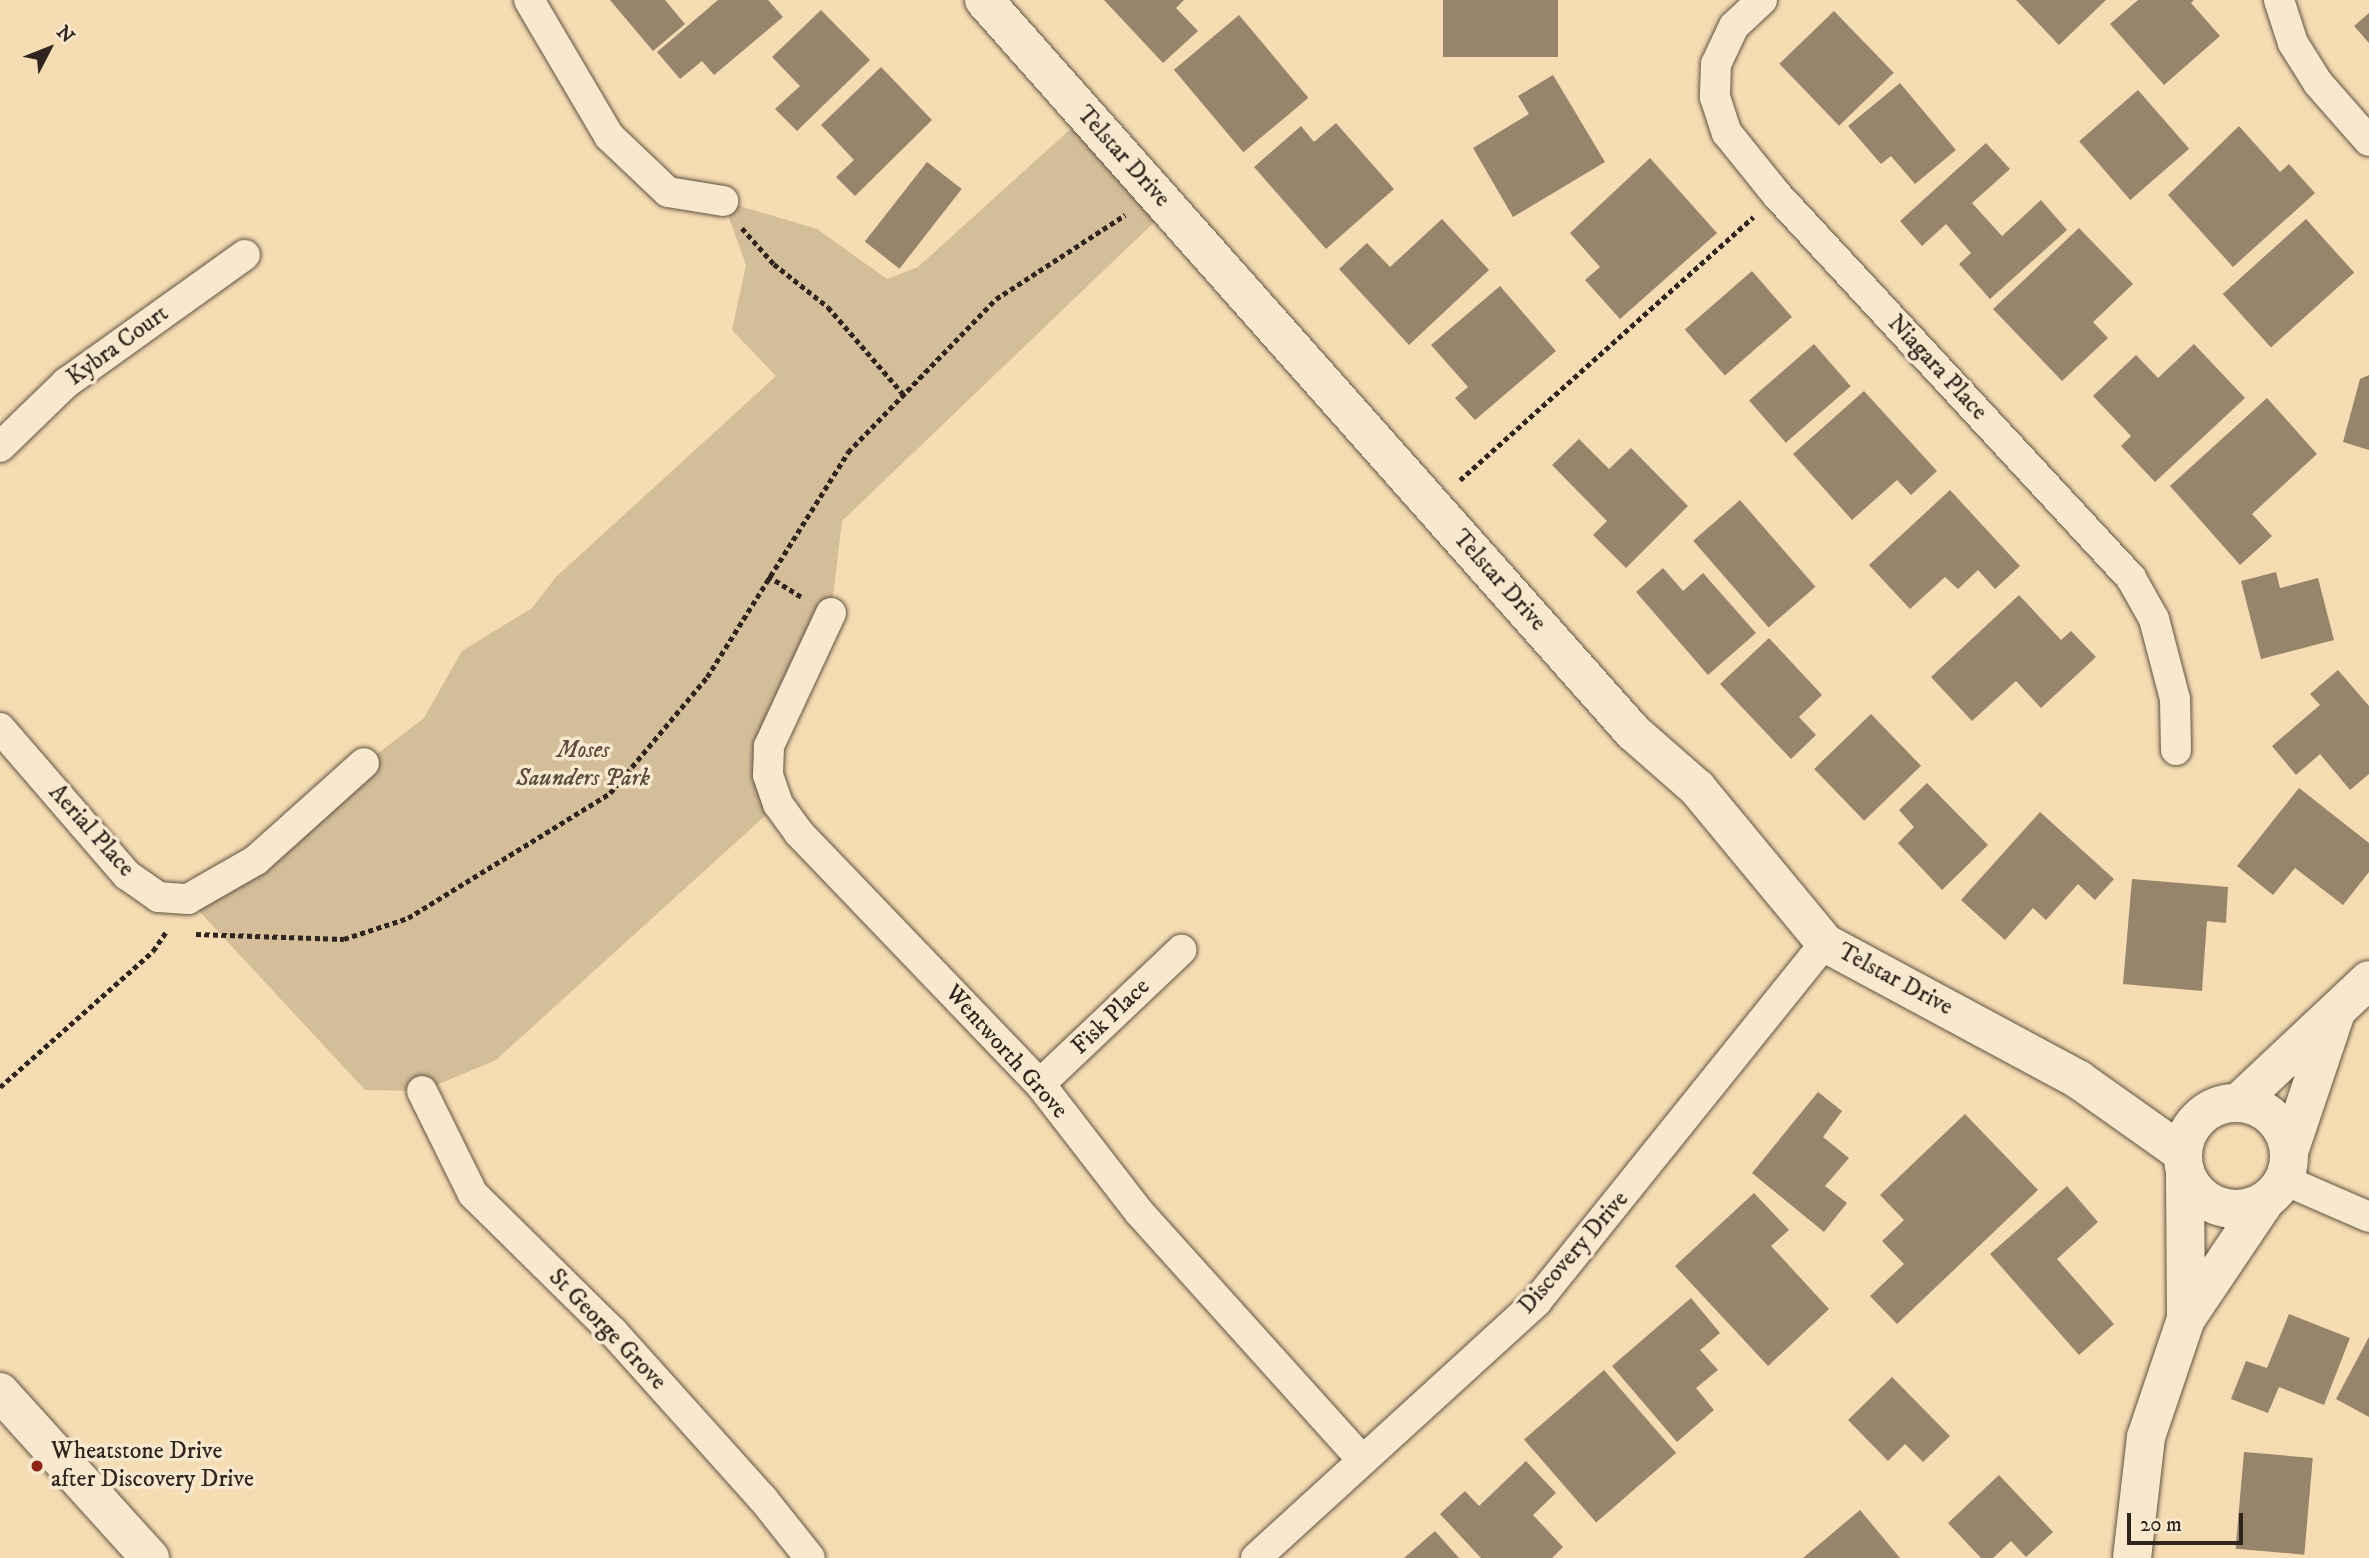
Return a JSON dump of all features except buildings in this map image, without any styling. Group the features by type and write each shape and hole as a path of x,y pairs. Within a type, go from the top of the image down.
{"street":[{"path":"529,0 608,136 667,192 723,201"},
{"name":"Telstar Drive","path":"984,0 1633,732 1697,788 1825,943 2079,1080 2184,1163"},
{"name":"Niagara Place","path":"1762,0 1734,26 1716,64 1715,97 1727,133 1777,195 2131,578 2154,619 2175,699 2176,750"},
{"path":"2279,0 2293,43 2318,83 2369,141"},
{"name":"Kybra Court","path":"0,447 66,383 245,255"},
{"name":"Wentworth Grove","path":"831,613 769,746 768,775 778,804 799,832 1040,1084 1139,1212 1362,1460"},
{"name":"Aerial Place","path":"0,728 127,875 158,897 188,899"},
{"path":"188,899 256,860 365,762"},
{"name":"Discovery Drive","path":"1255,1558 1565,1270 1825,943"},
{"name":"Fisk Place","path":"1040,1084 1181,950"},
{"path":"2239,1102 2369,980"},
{"path":"2132,1558 2146,1437 2186,1319 2280,1177 2337,1010"},
{"name":"Telstar Drive","path":"2079,1080 2197,1118"},
{"name":"St George Grove","path":"422,1091 473,1194 613,1332 763,1499 810,1558"},
{"path":"2184,1163 2199,1194 2219,1207 2252,1207 2280,1177 2279,1124 2254,1105 2239,1102 2216,1106 2197,1118 2184,1163 2186,1319"},
{"path":"2280,1177 2369,1217"},
{"path":"0,1392 150,1558"}],"path":[{"path":"192,933 344,939 408,918 610,793 707,677 848,452 996,299 1082,240 1117,223 1152,189"},
{"path":"1432,505 1777,195"},
{"path":"723,201 774,264 828,307 904,395"},
{"path":"0,1087 153,951 188,899"},
{"path":"167,930 180,932"}],"green space":[{"name":"Moses Saunders Park","path":"1086,115 1169,208 842,521 831,613 769,746 778,804 496,1060 422,1091 365,1090 188,899 424,718 462,651 532,608 556,577 776,376 732,330 746,265 723,201 817,229 887,279 918,267"}],"place":[{"name":"Wheatstone Drive after Discovery Drive","path":"37,1466"}]}
